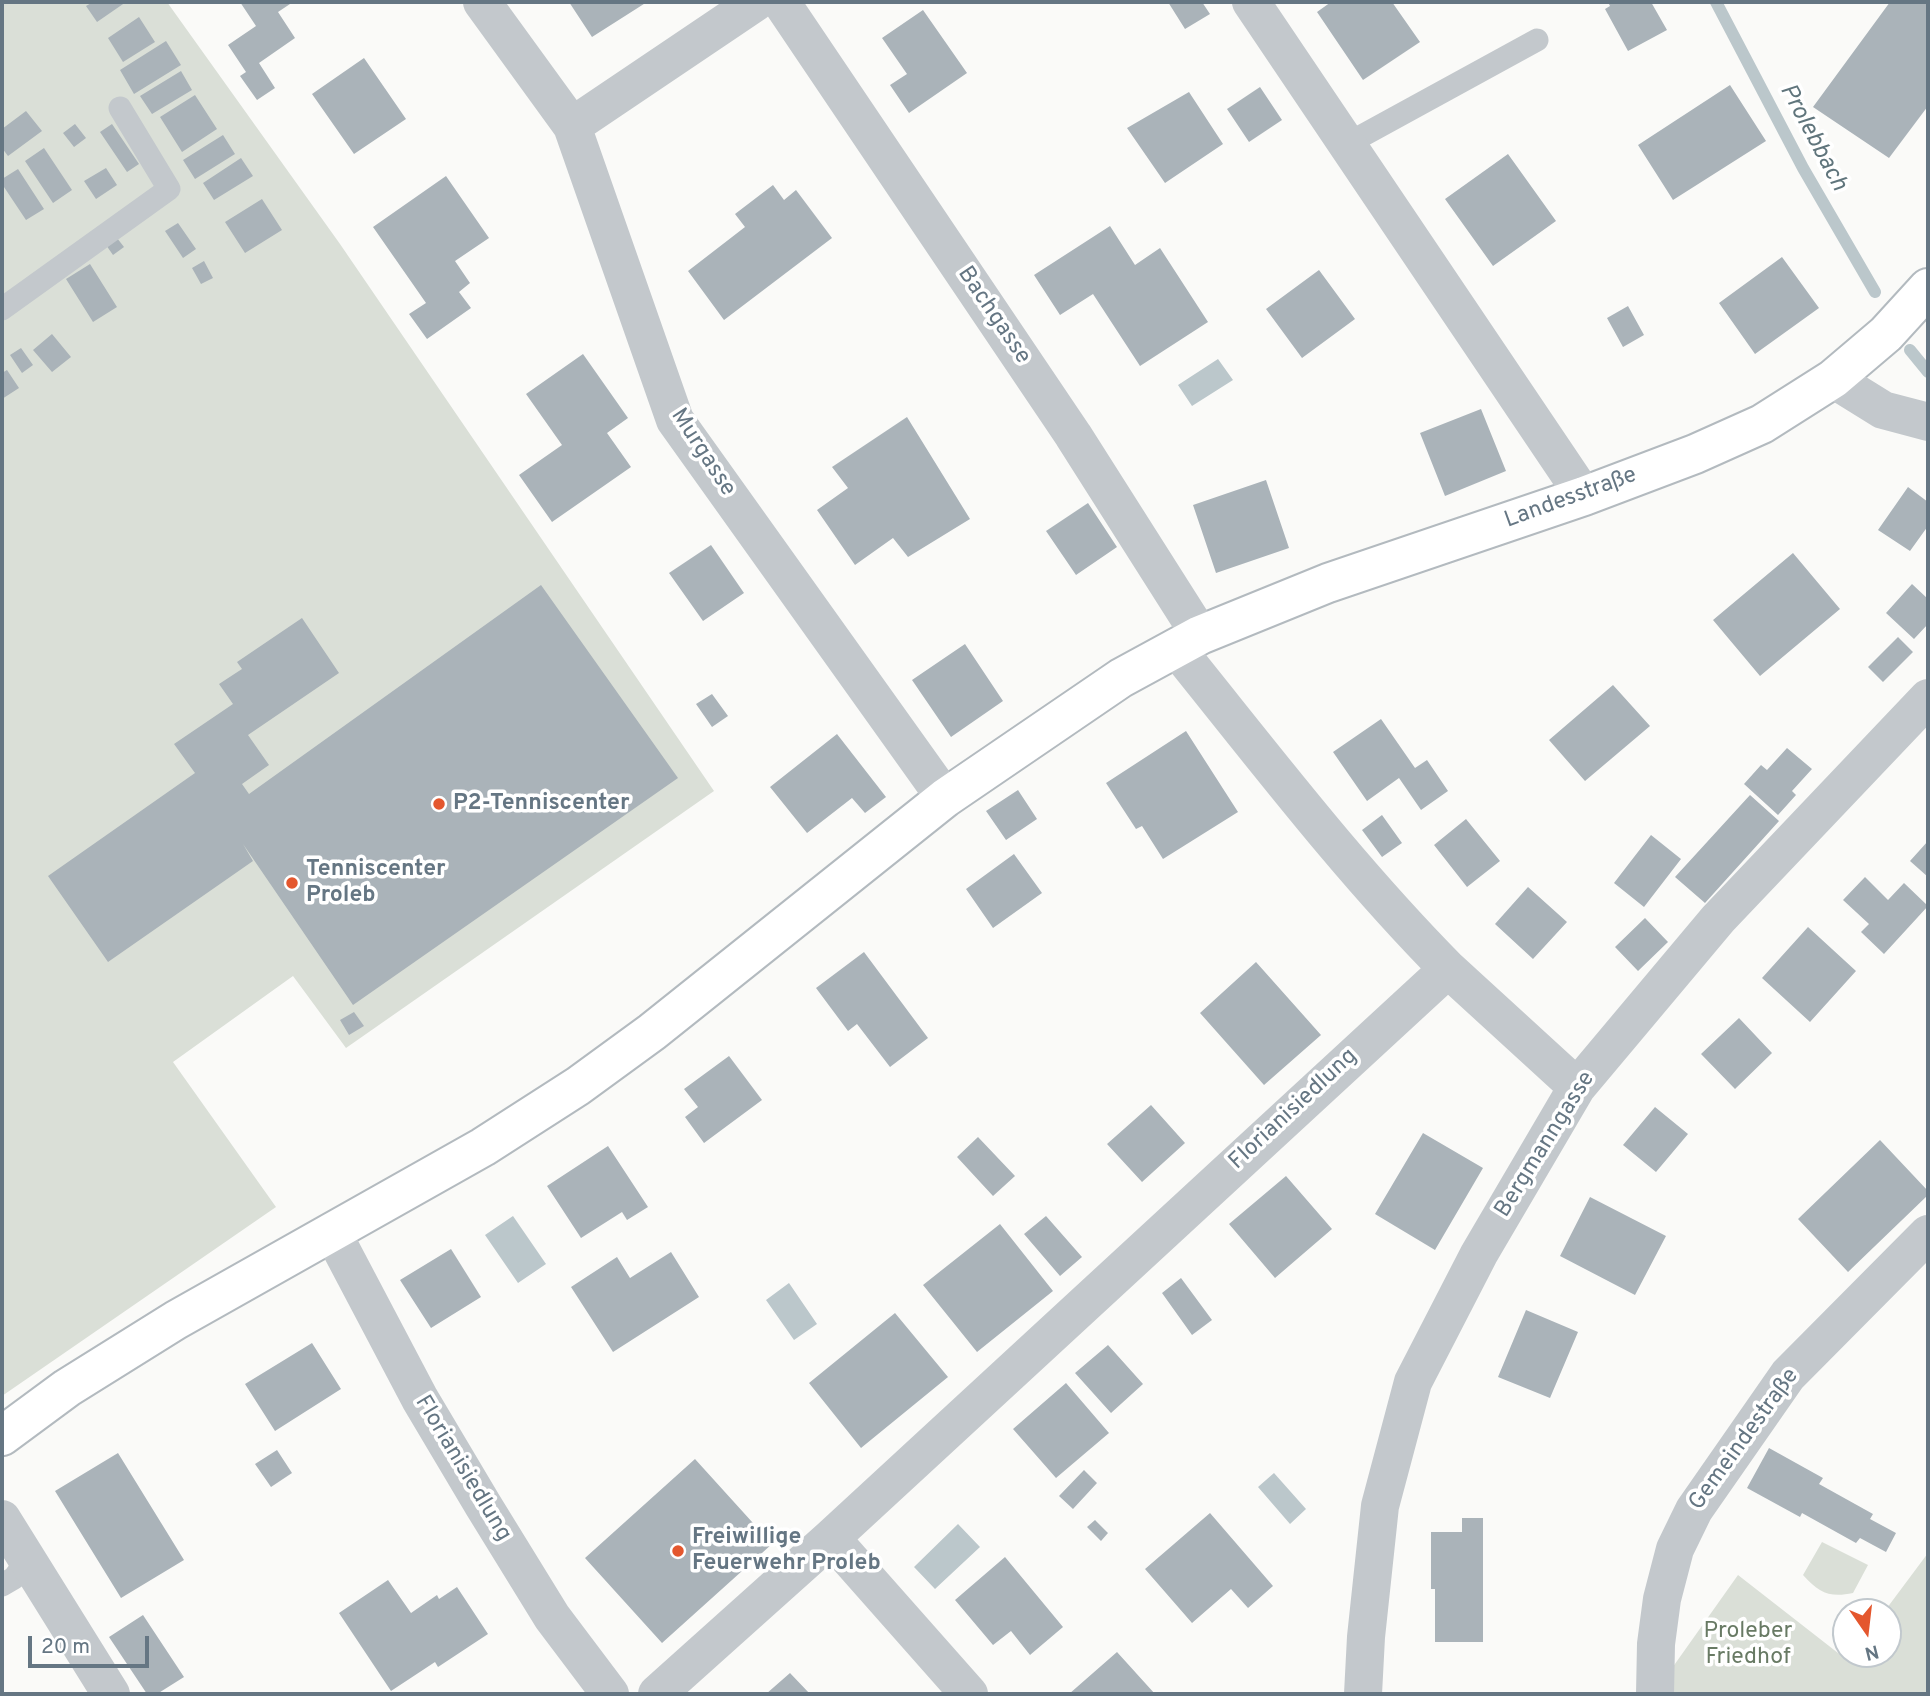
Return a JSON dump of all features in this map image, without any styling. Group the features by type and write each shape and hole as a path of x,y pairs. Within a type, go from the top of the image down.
{"main road":[{"name":"Landesstraße","path":"2,1436 67,1388 176,1320 483,1147 578,1086 652,1031 945,798 1121,678 1188,641 1328,583 1584,496 1695,454 1762,424 1833,379 1886,334 1928,288"}],"street":[{"name":"Murgasse","path":"482,2 572,127 675,420 945,798"},
{"path":"572,127 756,2"},
{"name":"Bachgasse","path":"781,2 1073,435 1188,641"},
{"path":"1251,2 1584,496"},
{"path":"1833,379 1883,410 1928,422"},
{"path":"1188,641 1343,855 1448,969 1577,1087"},
{"name":"Bergmanngasse","path":"1363,1694 1366,1637 1380,1506 1413,1382 1479,1254 1577,1087 1718,919 1928,698"},
{"name":"Florianisiedlung","path":"657,1694 831,1538 1448,969"},
{"name":"Florianisiedlung","path":"332,1232 420,1399 483,1505 552,1616 610,1694"},
{"name":"Gemeindestraße","path":"1654,1694 1656,1644 1662,1600 1675,1549 1693,1510 1788,1375 1897,1262 1928,1234"},
{"path":"2,1519 14,1572 111,1694"},
{"path":"831,1538 969,1694"}],"lane":[{"path":"1347,144 1537,40"},
{"path":"2,309 169,189 120,108"}],"green space":[{"name":"Tenniscenter Proleb","path":"2,2 167,2 340,244 714,791 346,1048 293,976 173,1062 276,1207 2,1396"},
{"path":"1822,1542 1868,1565 1853,1593 1825,1593 1803,1575"},
{"name":"Proleber Friedhof","path":"1928,1553 1928,1694 1665,1694 1665,1678 1738,1575 1832,1648 1832,1668 1902,1668 1902,1598 1894,1598"}],"shaded area":[{"path":"1218,359 1233,380 1192,406 1178,385"},
{"path":"513,1216 546,1264 518,1283 485,1235"},
{"path":"789,1283 817,1324 794,1340 766,1300"},
{"path":"1274,1473 1306,1509 1290,1524 1258,1487"},
{"path":"958,1524 980,1547 935,1589 914,1567"}],"building":[{"path":"93,2 126,2 97,22 86,6"},
{"path":"240,2 293,2 278,12 295,38 259,63 275,88 257,100 240,76 246,72 228,45 256,26"},
{"path":"569,2 647,2 592,37"},
{"path":"1168,2 1202,2 1210,14 1185,29"},
{"path":"1331,2 1392,2 1420,42 1363,80 1317,12"},
{"path":"1608,2 1651,2 1667,30 1628,51 1605,9 1610,6"},
{"path":"1890,2 1928,2 1928,106 1889,158 1813,107"},
{"path":"923,10 967,73 909,113 890,85 907,74 882,38"},
{"path":"139,17 155,42 123,62 108,38"},
{"path":"166,41 181,65 134,94 120,70"},
{"path":"364,58 406,119 354,154 312,94"},
{"path":"181,71 192,90 152,114 140,96"},
{"path":"1730,85 1766,141 1673,200 1638,145"},
{"path":"1260,87 1282,120 1249,142 1227,109"},
{"path":"1189,92 1223,144 1165,183 1127,128"},
{"path":"195,95 217,129 182,152 160,117"},
{"path":"26,111 42,131 8,156 2,148 2,129"},
{"path":"75,124 86,138 74,147 63,133"},
{"path":"112,124 139,164 127,172 100,132"},
{"path":"223,135 235,154 195,179 183,160"},
{"path":"44,148 72,190 53,203 25,161"},
{"path":"1508,154 1556,221 1493,266 1445,199"},
{"path":"241,158 253,176 214,200 203,183"},
{"path":"106,168 117,185 96,199 84,181"},
{"path":"18,169 44,209 26,220 2,184 2,179"},
{"path":"446,176 489,238 455,261 470,283 459,292 471,308 427,339 409,314 426,303 373,227"},
{"path":"773,185 784,200 796,190 832,238 724,320 688,271 745,227 735,214"},
{"path":"262,199 282,230 245,253 225,222"},
{"path":"178,223 196,249 183,258 165,231"},
{"path":"1110,226 1135,265 1160,248 1208,322 1140,366 1093,294 1060,315 1034,275"},
{"path":"117,238 124,247 113,255 106,245"},
{"path":"1782,257 1819,308 1755,354 1719,303"},
{"path":"204,261 213,278 201,284 192,268"},
{"path":"90,264 117,307 93,322 66,279"},
{"path":"1319,270 1355,319 1302,358 1266,309"},
{"path":"1628,306 1644,335 1623,347 1607,318"},
{"path":"52,334 71,357 52,372 33,350"},
{"path":"21,348 33,365 22,373 10,355"},
{"path":"583,354 628,418 607,433 631,467 552,522 519,475 562,445 526,394"},
{"path":"7,370 19,388 2,399 2,373"},
{"path":"1481,409 1506,471 1445,496 1420,433"},
{"path":"907,417 970,519 908,557 893,538 855,565 817,510 848,488 832,467"},
{"path":"1266,480 1289,548 1216,573 1193,505"},
{"path":"1908,487 1928,502 1928,526 1910,551 1878,530"},
{"path":"1088,503 1117,547 1076,575 1046,531"},
{"path":"711,545 744,593 703,621 669,573"},
{"path":"1793,553 1840,609 1760,676 1713,620"},
{"path":"1912,584 1928,599 1928,624 1914,639 1886,613"},
{"name":"P2-Tenniscenter","path":"541,585 678,778 353,1005 243,844 253,861 108,962 48,876 195,773 174,744 233,704 219,684 242,669 237,662 302,618 339,673 248,735 269,765 242,784 249,794"},
{"path":"1898,637 1913,652 1883,682 1868,667"},
{"path":"965,644 1003,701 951,737 912,680"},
{"path":"1613,685 1650,726 1585,781 1549,740"},
{"path":"712,694 728,716 712,727 696,704"},
{"path":"1381,719 1415,768 1427,760 1448,791 1421,810 1399,778 1367,801 1333,752"},
{"path":"1186,731 1238,812 1163,859 1142,826 1136,829 1106,783"},
{"path":"837,734 886,797 865,813 852,798 807,833 770,787"},
{"path":"1787,748 1812,769 1792,791 1796,795 1778,815 1744,784 1761,765 1767,770"},
{"path":"1018,790 1037,819 1006,840 986,811"},
{"path":"1750,795 1779,821 1705,903 1675,877"},
{"path":"1382,815 1402,843 1382,857 1362,830"},
{"path":"1466,819 1500,861 1467,887 1434,845"},
{"path":"1651,835 1681,859 1644,907 1614,883"},
{"path":"1928,841 1928,877 1910,861"},
{"path":"1014,854 1042,893 993,928 966,889"},
{"path":"1865,877 1888,900 1904,883 1928,906 1884,954 1861,932 1869,924 1843,900"},
{"path":"1528,887 1567,922 1533,959 1495,924"},
{"path":"1645,918 1668,942 1638,971 1615,947"},
{"path":"1808,927 1856,971 1810,1022 1762,978"},
{"path":"864,952 928,1038 890,1067 857,1024 848,1031 816,988"},
{"path":"1256,962 1321,1035 1264,1085 1200,1013"},
{"path":"354,1012 364,1026 349,1035 340,1020"},
{"path":"1739,1018 1772,1053 1735,1089 1701,1054"},
{"path":"729,1056 762,1100 704,1143 685,1117 698,1107 684,1089"},
{"path":"1151,1105 1185,1143 1142,1182 1107,1144"},
{"path":"1655,1107 1688,1134 1656,1172 1623,1145"},
{"path":"1423,1133 1483,1168 1435,1250 1375,1214"},
{"path":"978,1137 1015,1176 993,1196 957,1157"},
{"path":"1880,1140 1928,1191 1928,1195 1848,1272 1798,1219"},
{"path":"608,1146 648,1207 627,1220 622,1212 581,1238 547,1186"},
{"path":"1286,1176 1332,1229 1275,1278 1229,1224"},
{"path":"1590,1197 1666,1236 1635,1295 1560,1256"},
{"path":"1046,1216 1082,1257 1060,1276 1024,1234"},
{"path":"1000,1224 1053,1291 977,1352 923,1285"},
{"path":"451,1249 481,1297 431,1328 400,1280"},
{"path":"671,1252 699,1297 613,1352 571,1287 617,1257 630,1278"},
{"path":"1181,1278 1212,1320 1192,1335 1162,1293"},
{"path":"1526,1310 1578,1332 1550,1398 1498,1377"},
{"path":"895,1313 948,1377 861,1448 809,1383"},
{"path":"312,1343 341,1389 275,1431 245,1384"},
{"path":"1108,1345 1143,1384 1111,1413 1075,1373"},
{"path":"1066,1383 1109,1433 1056,1478 1013,1429"},
{"path":"1769,1448 1823,1478 1819,1484 1873,1514 1870,1519 1896,1533 1886,1552 1860,1538 1856,1543 1802,1513 1800,1517 1747,1488"},
{"path":"277,1450 292,1473 271,1487 255,1464"},
{"path":"118,1453 184,1560 121,1598 55,1491"},
{"name":"Freiwillige Feuerwehr Proleb","path":"695,1459 772,1544 662,1643 585,1558"},
{"path":"1084,1470 1097,1483 1073,1509 1059,1496"},
{"path":"1210,1513 1273,1586 1248,1608 1231,1589 1192,1623 1145,1569"},
{"path":"1462,1518 1483,1518 1483,1642 1435,1642 1431,1532 1462,1532"},
{"path":"1095,1520 1108,1533 1101,1541 1087,1527"},
{"path":"1005,1557 1063,1627 1030,1655 1011,1631 993,1645 955,1600"},
{"path":"388,1580 411,1613 437,1595 439,1599 457,1587 488,1634 438,1667 435,1662 391,1691 339,1613"},
{"path":"143,1615 184,1677 157,1694 147,1694 109,1637"},
{"path":"1117,1652 1155,1694 1069,1694"},
{"path":"790,1673 810,1694 766,1694"}],"waterway":[{"name":"Prolebbach","path":"1716,2 1803,168 1875,292"},
{"name":"Prolebbach","path":"1910,350 1928,372"}],"place":[{"name":"P2-Tenniscenter","path":"439,804"},
{"name":"Tenniscenter Proleb","path":"292,883"},
{"name":"Freiwillige Feuerwehr Proleb","path":"678,1551"}]}
